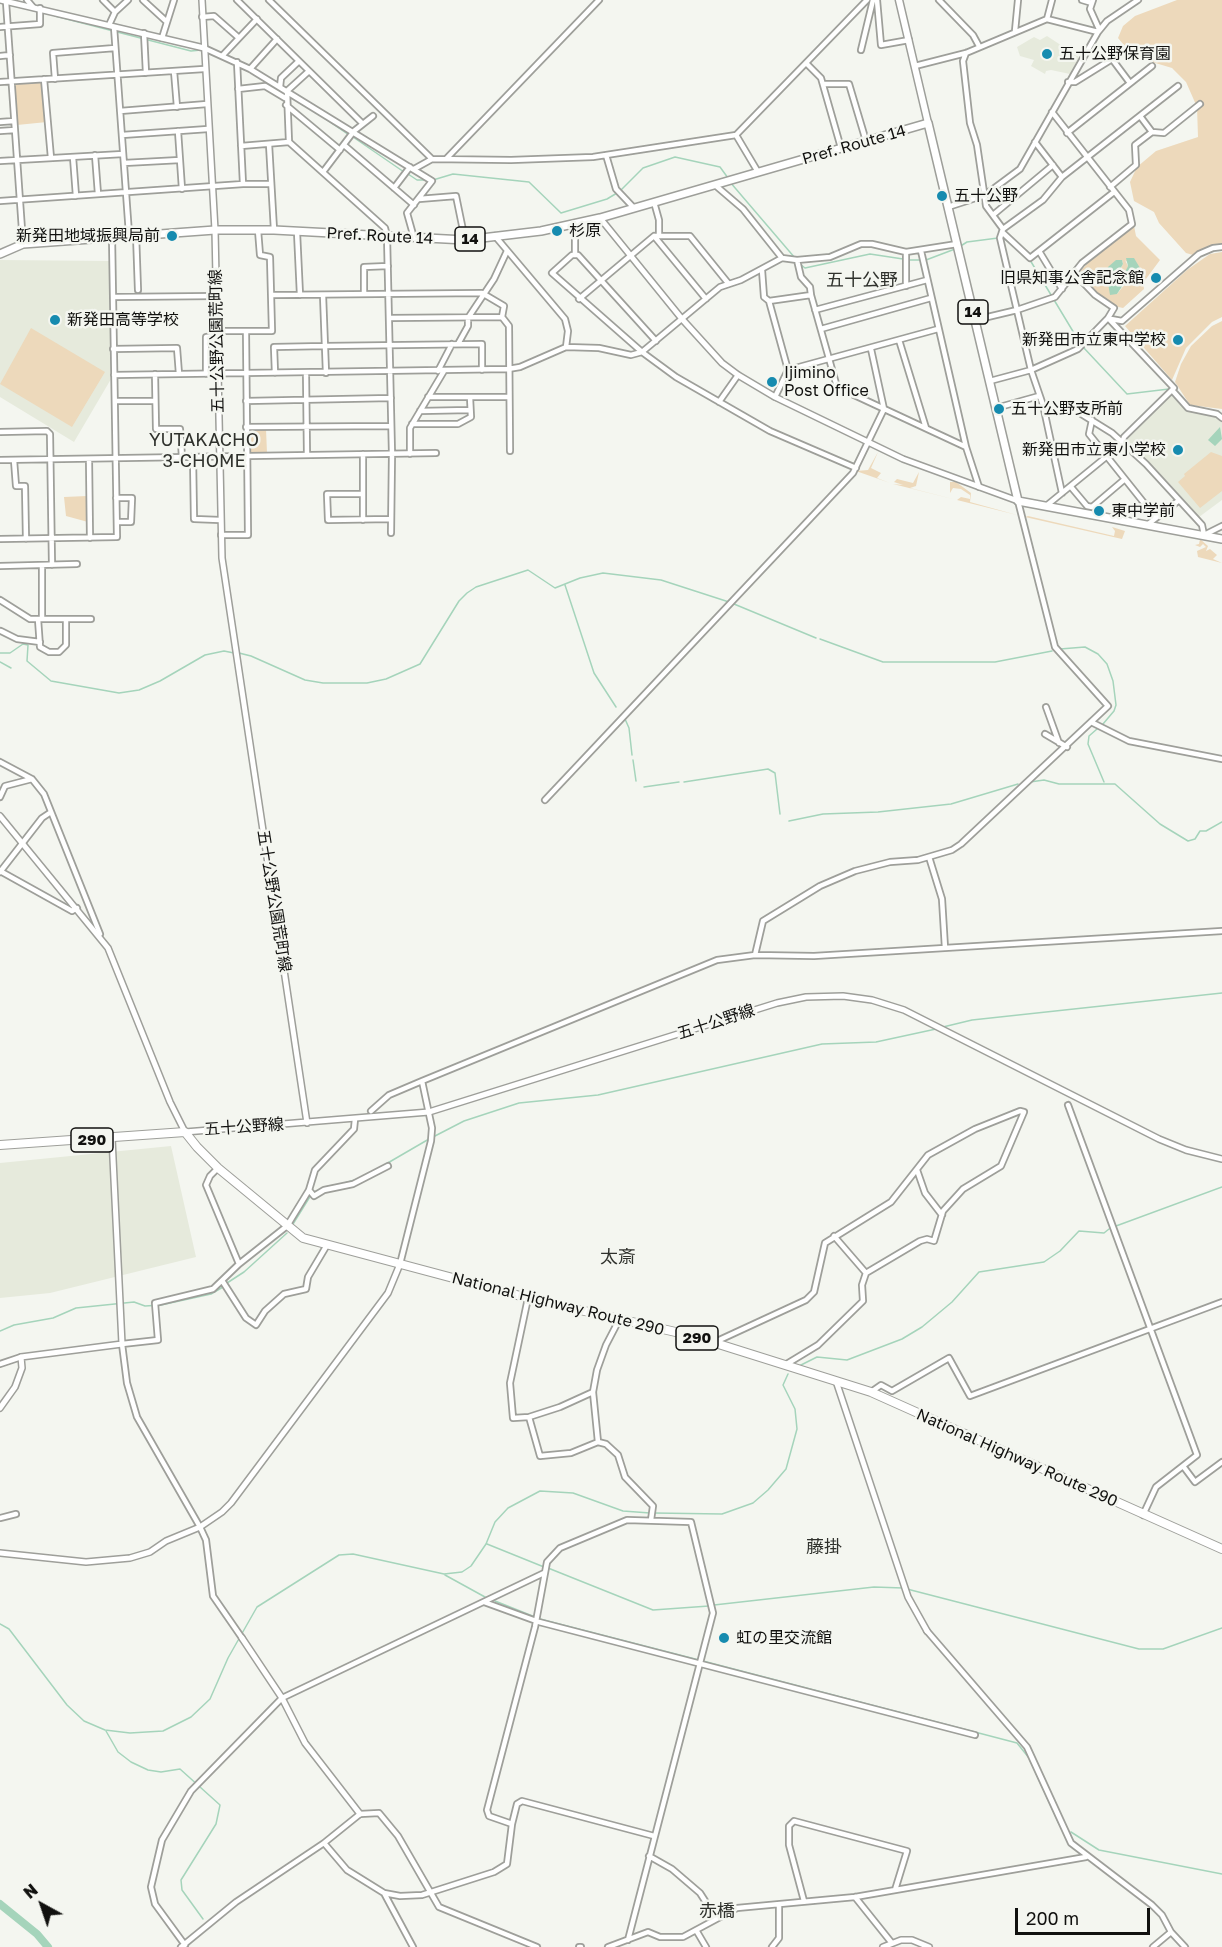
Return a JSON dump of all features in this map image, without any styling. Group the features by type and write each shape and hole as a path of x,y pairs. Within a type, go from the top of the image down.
{"highway":[{"name":"290","path":"0,1145 185,1132"},
{"name":"National Highway Route 290","path":"185,1132 196,1148 218,1168 303,1238 528,1298 712,1343 871,1392 1143,1515 1220,1547"}],"main road":[{"path":"899,0 928,123"},
{"name":"Pref. Route 14","path":"1,250 23,244 132,234 215,230 274,230 465,240 541,231 600,218 928,123"},
{"name":"14","path":"928,123 1018,501"},
{"path":"1018,501 1222,538"}],"street":[{"path":"0,27 40,24 36,8 27,0"},
{"path":"103,0 115,12"},
{"path":"128,0 115,12 112,26 126,193 138,290"},
{"path":"143,0 167,22"},
{"path":"162,38 174,0"},
{"name":"五十公野公園荒町線","path":"202,0 204,69 215,230 221,535 233,632 307,1123"},
{"path":"237,0 363,124"},
{"path":"269,0 432,159"},
{"path":"446,159 599,0"},
{"path":"394,188 412,168 432,159 511,160 606,155 735,135 867,0"},
{"path":"875,0 881,45 909,40"},
{"path":"861,50 875,0"},
{"path":"939,0 973,35 979,46"},
{"path":"1015,31 1018,0"},
{"path":"1047,19 1052,0"},
{"path":"1082,0 1093,2 1090,9 1099,30"},
{"path":"948,207 985,195 1020,169 1099,30 1138,0"},
{"path":"23,244 8,27 3,1 204,48 250,69 431,180 407,213 414,238"},
{"path":"202,17 214,16 239,38"},
{"path":"915,66 966,53 1047,19 1099,30"},
{"path":"223,55 257,20"},
{"path":"144,33 146,73"},
{"path":"250,69 277,39"},
{"path":"55,79 53,53 115,48"},
{"path":"966,53 963,62 970,123 977,145 986,206 1002,231 1030,258 1112,189 1136,165 1135,145 1152,132 1164,133 1200,104"},
{"path":"0,56 10,55"},
{"path":"1068,82 1075,82 1112,59 1130,83"},
{"path":"280,87 281,78 299,61"},
{"path":"237,62 243,184"},
{"path":"806,63 821,78 841,148"},
{"path":"1067,133 1152,66"},
{"path":"0,82 204,69"},
{"path":"309,70 286,91 289,142 385,228 387,236 391,372 391,533"},
{"path":"174,71 177,107"},
{"path":"44,79 51,158"},
{"path":"823,84 849,84 866,141"},
{"path":"1062,493 1043,405 1030,370 1000,238 1002,231 1043,200 1062,177 1178,86"},
{"path":"238,89 266,87 285,98"},
{"path":"120,111 207,104"},
{"path":"286,105 340,150"},
{"path":"975,320 1017,310 1054,297 1082,263 1132,224 1129,210 1052,112"},
{"path":"323,172 354,131 373,116"},
{"path":"1140,116 1152,132"},
{"path":"0,122 14,121"},
{"path":"122,135 208,129"},
{"path":"0,131 15,130"},
{"path":"178,131 182,189"},
{"path":"735,135 758,172"},
{"path":"241,146 289,142"},
{"path":"1035,142 1062,177"},
{"path":"268,144 274,230"},
{"path":"344,145 414,205"},
{"path":"0,161 123,154"},
{"path":"94,155 98,194"},
{"path":"606,155 616,189 634,208"},
{"path":"73,157 76,196"},
{"path":"124,164 180,160"},
{"path":"993,215 1053,165"},
{"path":"0,201 243,184 272,184"},
{"path":"714,185 743,209 782,258"},
{"path":"419,199 456,196 465,240"},
{"path":"654,202 659,220 657,236 706,299"},
{"path":"600,218 682,318 722,363 738,375 775,397 903,459 1018,501 1055,647 1108,706 1067,747 1029,779 961,844 928,857 855,871 793,901 763,921 754,956"},
{"path":"575,224 575,254 656,341"},
{"path":"206,374 206,337 214,336 217,331 272,331 270,257 260,255 258,230"},
{"path":"297,232 300,295"},
{"path":"0,539 117,537 112,236"},
{"path":"495,236 565,319 568,331 566,347"},
{"path":"579,299 657,236 690,236 729,283"},
{"path":"114,375 508,369 520,368 566,347 599,348 632,355 642,352 720,287 762,270 766,265 782,258 798,260 830,257 861,244 872,244 906,252 957,244"},
{"path":"1108,318 1122,321 1199,254 1222,247"},
{"path":"410,454 412,424 455,344 468,326 468,318 482,293 494,279 507,251"},
{"path":"921,251 966,447 979,488"},
{"path":"1039,251 1048,261 1062,289"},
{"path":"906,252 906,286"},
{"path":"575,254 552,273 642,352 676,377 770,431 856,468"},
{"path":"798,260 801,277 810,287 837,387 966,447"},
{"path":"364,293 364,267 388,266"},
{"path":"762,270 764,297 769,301 788,370 775,397"},
{"path":"990,381 1030,370 1078,349 1108,318 1114,308 1095,295 1075,274"},
{"path":"815,310 927,280"},
{"path":"272,295 388,292 482,293 504,306 502,317 509,326 510,452"},
{"path":"322,295 326,373"},
{"path":"769,301 811,295"},
{"path":"113,297 216,296"},
{"path":"820,329 931,298"},
{"path":"389,318 502,317"},
{"path":"1108,318 1174,388 1172,390 1188,408 1217,414 1222,418"},
{"path":"788,370 938,329"},
{"path":"221,535 249,535 246,331"},
{"path":"899,340 926,428"},
{"path":"275,373 274,347 455,344 482,344 482,370"},
{"path":"113,349 177,348 178,374"},
{"path":"545,800 856,468 884,409 871,349"},
{"path":"306,373 307,455"},
{"path":"155,374 156,429 180,429 182,457"},
{"path":"719,402 738,375"},
{"path":"1046,506 1122,444 1124,437 1172,390"},
{"path":"996,408 1039,396"},
{"path":"428,397 509,397"},
{"path":"412,424 458,424 471,417 470,397"},
{"path":"246,401 391,398"},
{"path":"115,401 155,401"},
{"path":"1043,405 1076,410 1122,444 1146,464 1202,525 1204,535 1222,526"},
{"path":"420,411 470,410"},
{"path":"1092,420 1089,434 1156,518"},
{"path":"246,427 391,426"},
{"path":"0,432 47,431 50,434 51,565"},
{"path":"0,460 436,453"},
{"path":"363,454 363,520"},
{"path":"193,457 194,519 220,520"},
{"path":"90,459 90,538"},
{"path":"14,460 16,486 25,486 26,539"},
{"path":"1084,513 1125,479"},
{"path":"1071,487 1087,506 1092,507"},
{"path":"363,494 327,494 328,520 391,519"},
{"path":"116,498 132,498 131,522 117,522"},
{"path":"1147,525 1178,501"},
{"path":"0,566 76,564"},
{"path":"42,565 40,648 49,652 59,652 66,645 66,619"},
{"path":"0,600 30,618 91,619"},
{"path":"1,631 16,639 40,642"},
{"path":"1046,707 1059,743"},
{"path":"1091,722 1129,741 1222,759"},
{"path":"1045,734 1067,747"},
{"path":"0,762 32,779 44,794 170,1102 185,1132"},
{"path":"0,797 5,786 32,779"},
{"path":"51,812 42,818 0,871 72,911 77,908"},
{"path":"0,816 100,934"},
{"path":"928,857 942,899 945,948"},
{"path":"371,1111 389,1095 701,965 754,956 814,956 1222,931"},
{"name":"五十公野線","path":"185,1132 429,1112 777,1003 806,997 843,996 872,1000 904,1010 1159,1139 1192,1152 1222,1158"},
{"path":"0,1552 86,1562 130,1558 150,1552 166,1541 200,1527 222,1512 245,1485 388,1293 400,1264 431,1141 429,1112 422,1081"},
{"path":"1068,1105 1197,1455 1156,1487 1143,1515"},
{"path":"712,1343 806,1300 814,1292 825,1243 891,1202 928,1155 975,1129 1020,1111 1024,1112 1001,1166 963,1189 942,1215 934,1241 920,1240 866,1273 862,1286 863,1301 818,1345 785,1365"},
{"path":"0,1363 21,1357 158,1340 155,1303 199,1294 223,1282 240,1264 287,1226 309,1190 315,1170 354,1130 355,1119"},
{"path":"112,1138 122,1344 127,1383 137,1418 206,1540 213,1596 282,1698 305,1743 360,1814"},
{"path":"309,1190 314,1196 324,1190 353,1184 388,1166"},
{"path":"218,1168 210,1176 206,1185 240,1264"},
{"path":"916,1170 925,1193 942,1215"},
{"path":"834,1236 866,1273"},
{"path":"223,1282 246,1318 256,1325 264,1311 284,1294 306,1289 308,1277 327,1245"},
{"path":"528,1298 510,1389 513,1418 529,1417 593,1392"},
{"path":"871,1392 881,1384 892,1391 949,1358 970,1396 1222,1302"},
{"path":"598,1442 593,1392 606,1345 619,1320"},
{"path":"0,1408 15,1387 22,1368 21,1357"},
{"path":"836,1381 908,1597 927,1631 1027,1747 1071,1844 1152,1905 1185,1947"},
{"path":"529,1417 540,1456 572,1453 598,1442 606,1444 618,1455 625,1477 653,1506 651,1520"},
{"path":"1183,1466 1195,1482 1222,1462"},
{"path":"0,1518 16,1514"},
{"path":"512,1824 489,1816 487,1810 536,1621 547,1562 560,1548 627,1520 691,1522 713,1610 628,1940"},
{"path":"537,1947 446,1912 434,1901 419,1870 387,1821 379,1813 360,1814 324,1843 236,1902 183,1946 155,1904 151,1887 162,1840 191,1791 282,1698 544,1573"},
{"path":"483,1602 536,1621 975,1735"},
{"path":"324,1843 347,1870 384,1893 400,1896 430,1892 495,1872 507,1864 516,1804 522,1801 654,1836"},
{"path":"804,1901 789,1845 789,1826 794,1821 907,1851 895,1890"},
{"path":"649,1856 672,1869 700,1893 716,1918"},
{"path":"608,1947 648,1932 660,1937 683,1937 737,1908 855,1898 1086,1857"},
{"path":"384,1893 413,1947"},
{"path":"855,1898 891,1942"},
{"path":"772,1947 779,1938 779,1905"},
{"path":"696,1930 706,1947"},
{"path":"1153,1947 1172,1932"},
{"path":"883,1947 891,1942 912,1940 928,1947"}],"shaded area":[{"path":"1177,0 1222,0 1222,243 1193,255 1186,253 1159,223 1154,212 1134,201 1130,182 1137,167 1156,151 1198,137 1197,107 1186,82 1172,68 1152,62 1128,50 1118,38 1123,26 1135,16"},
{"name":"五十公野保育園","path":"1047,36 1079,57 1070,74 1051,70 1046,71 1045,74 1031,66 1034,60 1020,56 1017,47 1034,37 1040,40"},
{"path":"42,82 47,122 17,125 14,84"},
{"path":"1134,226 1136,236 1160,260 1143,283 1144,289 1123,308 1114,306 1096,293 1078,274 1092,258","holes":["1119,260 1122,260 1123,264 1118,273 1119,278 1125,276 1128,266 1125,260 1136,270 1117,294 1108,286 1109,279"]},
{"name":"新発田市立東中学校","path":"1222,252 1222,317 1212,322 1186,348 1172,380 1125,326 1187,270 1210,254"},
{"path":"1126,258 1134,258 1140,268 1127,279 1117,294 1110,295 1106,271 1116,260 1122,260 1123,264 1118,273 1119,278 1122,278 1128,266"},
{"name":"新発田高等学校","path":"0,260 109,261 111,379 74,442 0,397"},
{"path":"1222,321 1222,409 1190,405 1175,382 1181,364 1191,346 1212,326"},
{"path":"31,328 105,372 72,427 0,384"},
{"name":"新発田市立東小学校","path":"1171,393 1189,410 1215,416 1222,422 1222,500 1199,517 1166,480 1124,441"},
{"path":"715,403 767,432 852,470 767,433"},
{"path":"1220,427 1222,439 1215,446 1208,440"},
{"path":"266,429 267,453 249,454 248,430"},
{"path":"878,452 871,468 881,473 877,478 890,483 856,471 868,470"},
{"path":"1211,452 1222,456 1222,491 1200,508 1178,482 1185,476 1184,474"},
{"path":"919,472 916,486 910,488 957,500 893,484 903,485 894,482 897,479 913,483"},
{"path":"950,482 956,482 971,493 970,502 1017,515 957,500 961,497 970,499 970,495 961,489 953,488 950,493"},
{"path":"87,496 88,522 66,516 64,497"},
{"path":"1025,517 1114,536 1115,531 1112,527 1125,531 1122,539"},
{"path":"1200,539 1208,546 1206,551 1210,549 1217,555 1213,559 1222,563 1198,557 1197,551 1206,547 1203,544 1200,547 1195,545 1199,544"},
{"path":"171,1146 196,1257 50,1293 0,1298 0,1163"}],"waterway":[{"path":"55,16 191,51 201,50"},
{"path":"311,109 349,135"},
{"path":"353,137 404,172"},
{"path":"621,190 643,168 675,157 720,167 728,178"},
{"path":"408,174 417,180 428,180"},
{"path":"433,180 453,174 529,182 561,213 607,199 617,193"},
{"path":"730,182 795,258"},
{"path":"959,247 967,242 998,238"},
{"path":"1003,238 1013,245"},
{"path":"926,260 955,249"},
{"path":"800,264 805,268 870,254 903,259"},
{"path":"908,260 921,260"},
{"path":"1030,260 1080,343"},
{"path":"1083,347 1127,394 1169,389"},
{"path":"239,653 305,680 323,683 367,683 386,679 420,664 459,601 467,593 476,587 528,570 555,588 580,578 603,573 661,580 729,602"},
{"path":"565,585 594,673 616,707"},
{"path":"734,604 816,638"},
{"path":"820,639 883,662 995,662 1052,651"},
{"path":"0,653 10,653 23,644 28,645 27,661 51,681 119,693 139,690 160,681 205,655 224,651 234,653"},
{"path":"1060,649 1085,647 1098,654 1107,664 1113,681 1116,705 1103,724"},
{"path":"0,662 11,668"},
{"path":"625,719 629,728 632,755"},
{"path":"1097,729 1089,736 1088,744 1104,782"},
{"path":"633,760 636,781"},
{"path":"684,782 768,769 775,773 780,814"},
{"path":"1030,782 1044,780 1059,784 1115,784 1160,824 1188,841 1195,839 1200,831 1206,831 1222,822"},
{"path":"644,787 679,782"},
{"path":"789,821 823,814 878,812 951,804 1018,784"},
{"path":"943,1027 972,1020 1222,993"},
{"path":"433,1137 464,1121 519,1103 598,1095 822,1044 876,1042 936,1029"},
{"path":"386,1164 429,1139"},
{"path":"314,1192 358,1179"},
{"path":"1116,1226 1222,1187"},
{"path":"293,1224 311,1195"},
{"path":"799,1366 817,1357 847,1360 902,1339 922,1327 952,1302 979,1272 1044,1262 1060,1251 1079,1231 1104,1233 1109,1229"},
{"path":"227,1283 244,1272 287,1233"},
{"path":"0,1331 14,1325 53,1318 76,1308 134,1302 145,1306 161,1305 211,1294 223,1287"},
{"path":"654,1513 722,1514 753,1503 768,1490 786,1469 797,1429 795,1409 783,1385 788,1374"},
{"path":"0,1624 9,1629 67,1705 84,1721 105,1730 130,1733 163,1731 191,1717 210,1699 228,1658 257,1607 339,1555 353,1554 444,1574 462,1572 471,1566 486,1544 495,1522 508,1508 540,1491 573,1493 623,1511 650,1513"},
{"path":"487,1544 544,1567"},
{"path":"548,1568 653,1610 709,1606"},
{"path":"445,1575 485,1597"},
{"path":"714,1605 874,1587 903,1588"},
{"path":"907,1589 1139,1649 1163,1649 1222,1628"},
{"path":"495,1601 540,1619 699,1660"},
{"path":"703,1661 1017,1743 1029,1758 1059,1824"},
{"path":"106,1731 118,1752 131,1762 148,1770 161,1772 180,1769 220,1805 216,1824 181,1880 182,1890 203,1919"},
{"path":"1071,1832 1099,1850 1222,1874"},
{"path":"0,1904 37,1934 48,1947"}],"place":[{"name":"五十公野保育園","path":"1047,54"},
{"name":"五十公野","path":"942,196"},
{"name":"杉原","path":"557,231"},
{"name":"新発田地域振興局前","path":"172,236"},
{"name":"旧県知事公舎記念館","path":"1156,278"},
{"name":"新発田高等学校","path":"55,320"},
{"name":"新発田市立東中学校","path":"1178,340"},
{"name":"Ijimino Post Office","path":"772,382"},
{"name":"五十公野支所前","path":"999,409"},
{"name":"新発田市立東小学校","path":"1178,450"},
{"name":"東中学前","path":"1099,511"},
{"name":"虹の里交流館","path":"724,1638"}],"district":[{"name":"五十公野","path":"862,280"},
{"name":"YUTAKACHO 3-CHOME","path":"204,450"},
{"name":"太斎","path":"618,1257"},
{"name":"藤掛","path":"824,1547"},
{"name":"赤橋","path":"717,1911"}]}
